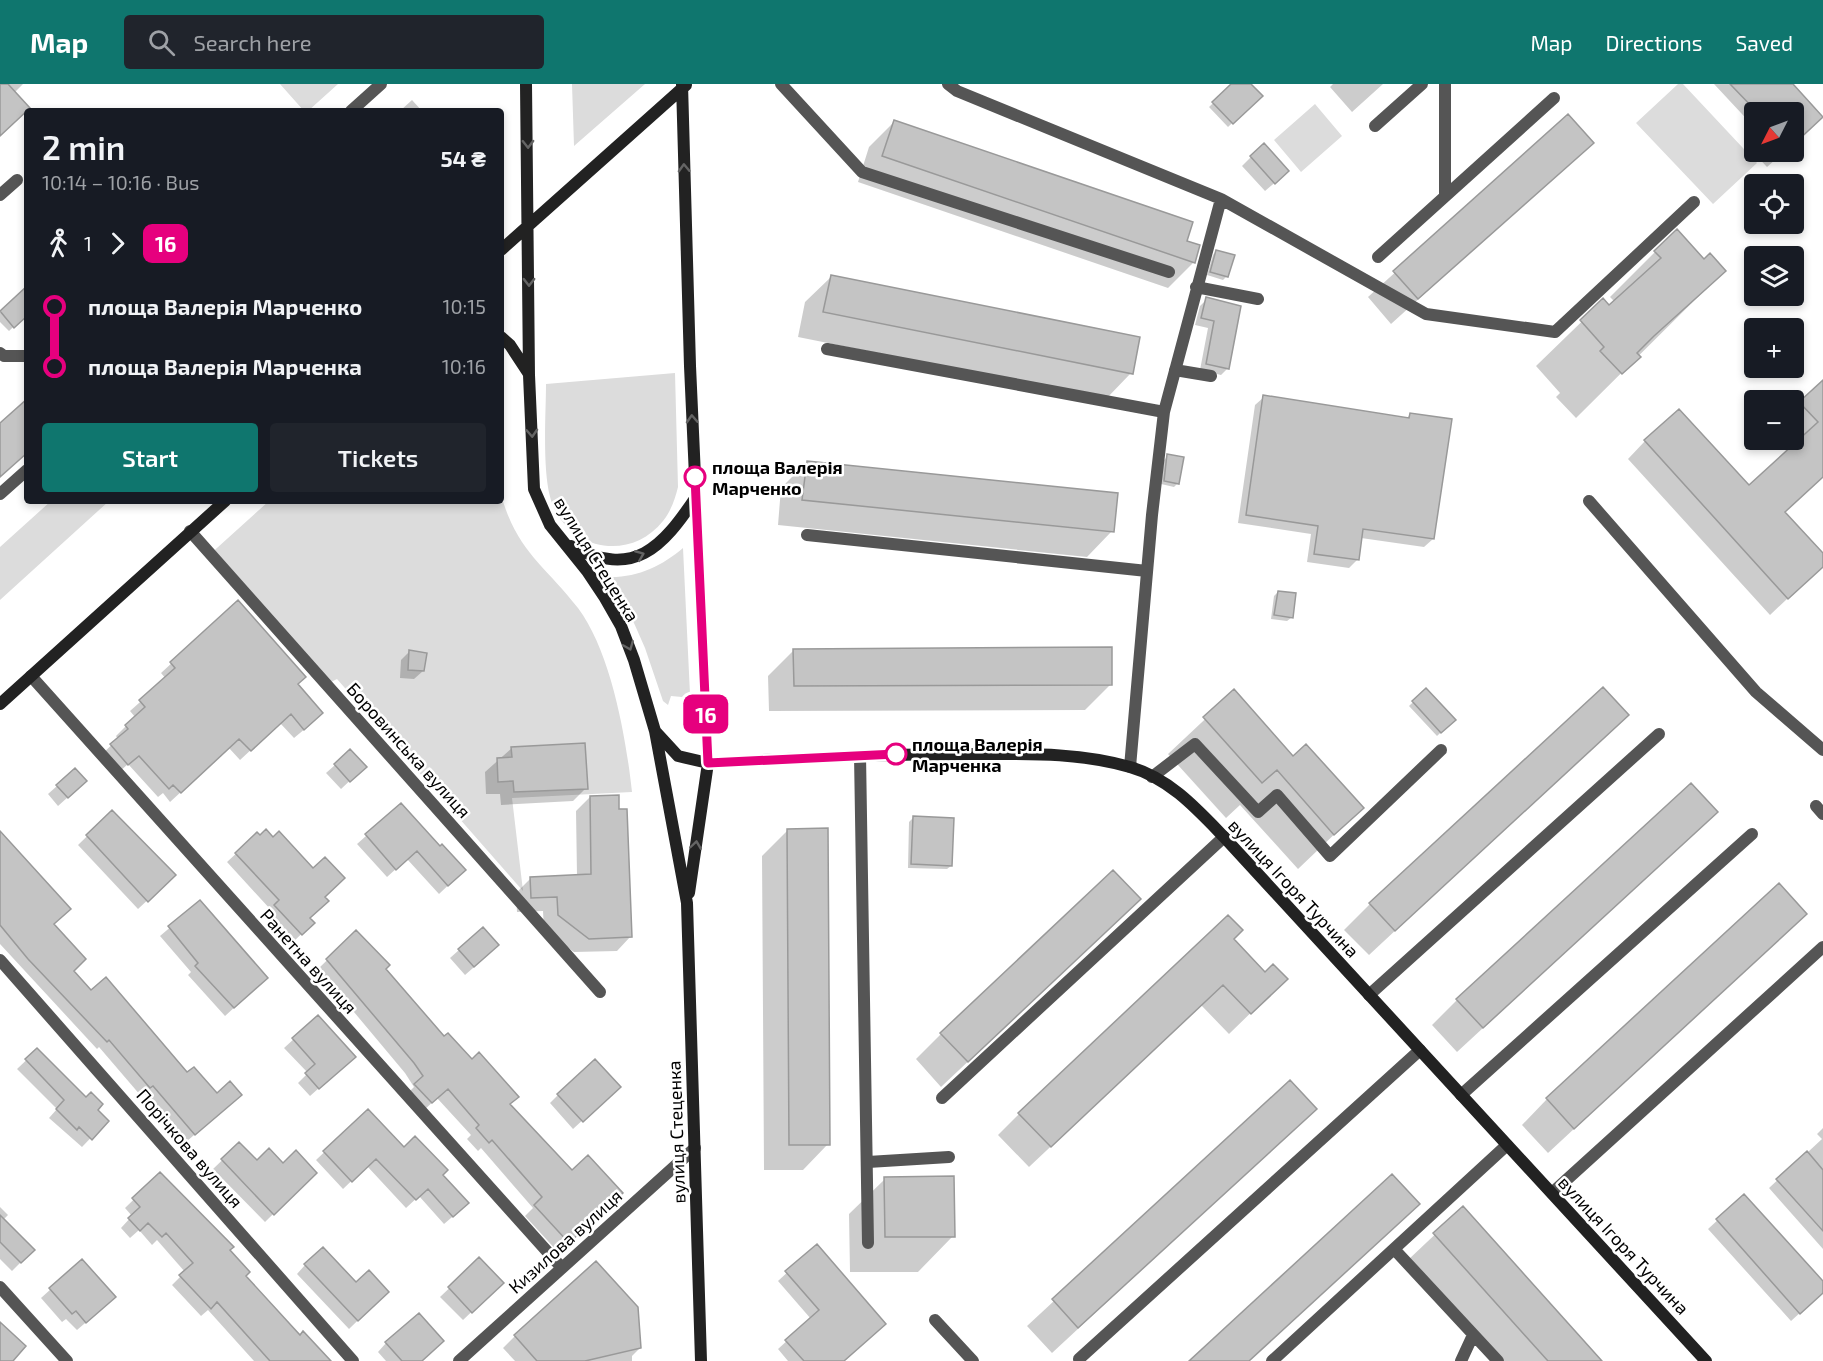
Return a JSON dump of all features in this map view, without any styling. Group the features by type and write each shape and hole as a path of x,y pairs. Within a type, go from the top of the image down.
{"main road":[{"name":"вулиця Стеценка","path":"526,84 529,375 534,489 542,510 587,571 621,626 634,660 655,731 687,903 701,1361"},
{"name":"вулиця Стеценка","path":"684,85 696,497 708,763 687,903"},
{"path":"504,246 684,85"},
{"path":"504,340 510,345 529,375"},
{"path":"566,543 587,555 611,561 636,558 657,547 674,530 696,497"},
{"path":"0,704 219,504"},
{"name":"вулиця Ігоря Турчина","path":"655,731 678,756 708,763 860,755 1057,754 1130,767 1152,777 1195,807 1224,837 1706,1361"}],"street":[{"path":"781,84 862,172 1169,272"},
{"path":"1375,126 1422,84"},
{"path":"1445,84 1445,195"},
{"path":"354,108 379,85"},
{"path":"956,86 1221,199 1426,314 1555,332 1694,202"},
{"path":"1378,257 1554,98"},
{"path":"0,195 17,180"},
{"path":"1130,767 1164,412 1221,199"},
{"path":"1196,287 1258,299"},
{"path":"827,349 1164,412"},
{"path":"1,356 24,356"},
{"path":"1175,370 1212,376"},
{"path":"0,494 24,473"},
{"path":"1589,501 1756,692 1823,750"},
{"name":"Боровинська вулиця","path":"190,531 600,992"},
{"path":"807,535 1147,571"},
{"name":"Ранетна вулиця","path":"32,676 562,1268"},
{"path":"1369,995 1659,734"},
{"path":"1152,777 1195,744 1258,812 1277,795 1330,856 1441,750"},
{"path":"860,755 868,1243"},
{"path":"1461,1095 1752,834"},
{"path":"942,1098 1224,837"},
{"path":"1552,1193 1823,947"},
{"name":"Порічкова вулиця","path":"0,960 353,1361"},
{"path":"1078,1359 1420,1050"},
{"path":"1272,1361 1507,1145"},
{"name":"Кизилова вулиця","path":"459,1361 694,1148"},
{"path":"868,1162 949,1157"},
{"path":"1394,1249 1498,1361"},
{"path":"0,1287 67,1361"},
{"path":"934,1320 973,1361"},
{"path":"1461,1361 1473,1335"}],"shaded area":[{"path":"280,84 338,84 311,108 301,108"},
{"path":"572,84 645,84 574,146"},
{"path":"1678,84 1683,84 1744,149 1744,162 1757,163 1713,204 1636,123"},
{"path":"1315,104 1342,136 1301,172 1274,140"},
{"path":"675,373 678,487 668,513 650,533 636,542 620,546 605,546 590,542 563,523 550,496 545,448 546,384"},
{"path":"48,504 106,504 0,600 0,547"},
{"path":"266,504 504,504 515,531 524,545 578,608 590,626 600,648 621,721 632,792 512,798 523,891 337,679 321,687 207,557"},
{"path":"683,548 690,694 681,706 682,697 671,696 668,705 663,701 645,648 630,614 608,577 619,577 648,570"}],"building":[{"path":"0,84 8,84 30,108 24,108 24,114 0,136"},
{"path":"1231,84 1251,84 1263,96 1233,124 1212,102"},
{"path":"1730,84 1793,84 1823,117 1804,135 1804,102 1747,102"},
{"path":"1568,114 1594,143 1418,299 1393,271"},
{"path":"894,120 1193,222 1187,241 1200,245 1195,263 882,156"},
{"path":"1264,143 1289,171 1275,184 1250,156"},
{"path":"1677,229 1704,259 1710,253 1726,271 1654,336 1637,353 1641,357 1622,374 1600,351 1604,347 1580,320 1603,298 1609,305 1661,258 1654,251"},
{"path":"1216,250 1235,255 1228,277 1210,272"},
{"path":"831,275 1140,337 1133,374 823,312"},
{"path":"24,289 24,319 14,328 0,311"},
{"path":"1206,297 1241,306 1229,369 1206,364 1214,321 1201,318"},
{"path":"1823,380 1823,477 1785,512 1823,553 1823,567 1788,599 1644,440 1679,409 1749,485 1787,450 1804,450 1804,435 1818,422 1804,407 1804,397"},
{"path":"1263,395 1409,418 1410,413 1452,419 1434,539 1363,529 1359,560 1314,554 1318,526 1246,515"},
{"path":"24,402 24,456 0,477 0,423"},
{"path":"1167,454 1184,457 1179,484 1164,481"},
{"path":"807,461 1118,493 1114,532 802,500"},
{"path":"1278,591 1296,593 1293,618 1274,615"},
{"path":"238,600 306,677 298,684 323,713 304,730 291,714 251,751 239,739 181,793 173,785 169,789 139,756 128,765 110,744 128,729 125,725 145,707 139,700 175,668 170,662"},
{"path":"1112,647 1112,685 794,686 793,649"},
{"path":"409,650 427,653 424,671 408,670"},
{"path":"1603,687 1629,715 1395,931 1369,903"},
{"path":"1426,688 1456,720 1441,733 1412,701"},
{"path":"1234,689 1293,756 1306,744 1364,808 1334,835 1277,770 1262,783 1203,717"},
{"path":"585,743 588,789 514,792 513,781 498,782 497,758 512,757 511,747"},
{"path":"350,749 367,767 350,782 334,764"},
{"path":"75,768 87,781 68,798 56,785"},
{"path":"1691,783 1718,812 1483,1028 1456,999"},
{"path":"619,795 619,809 627,809 632,937 589,939 558,915 557,897 531,898 530,877 591,874 590,796"},
{"path":"401,803 440,846 442,844 466,870 448,886 417,851 396,870 365,834"},
{"path":"112,810 176,875 148,902 86,835"},
{"path":"913,816 954,818 952,866 911,864"},
{"path":"828,828 830,1145 789,1145 787,829"},
{"path":"266,829 273,837 279,831 313,868 325,857 345,878 325,897 329,901 310,918 315,923 302,935 274,905 279,900 235,853 257,832 260,835"},
{"path":"0,831 71,909 54,924 86,959 74,971 91,990 106,977 187,1072 194,1067 217,1093 230,1081 242,1095 195,1135 153,1086 150,1088 109,1040 107,1042 28,959 0,925"},
{"path":"1113,870 1141,899 968,1062 940,1033"},
{"path":"1779,883 1807,914 1574,1129 1546,1098"},
{"path":"200,900 268,978 234,1008 195,966 198,963 168,926"},
{"path":"1228,915 1243,930 1234,939 1265,972 1273,964 1288,979 1251,1014 1223,985 1051,1147 1018,1113"},
{"path":"483,927 499,945 474,967 458,949"},
{"path":"356,930 390,965 386,969 444,1036 448,1033 472,1059 479,1052 519,1097 510,1104 572,1170 588,1155 623,1193 569,1243 534,1205 542,1197 492,1140 489,1143 476,1128 479,1125 448,1089 432,1103 414,1084 423,1076 414,1063 326,959"},
{"path":"318,1015 356,1057 319,1089 305,1073 315,1064 292,1038"},
{"path":"37,1048 86,1097 91,1092 103,1104 98,1110 109,1121 92,1140 79,1127 77,1130 56,1109 64,1100 25,1059"},
{"path":"595,1059 621,1087 583,1122 557,1094"},
{"path":"1290,1080 1317,1109 1078,1328 1052,1299"},
{"path":"368,1109 404,1147 415,1136 448,1170 443,1175 469,1203 453,1217 428,1189 416,1200 376,1159 352,1182 323,1151"},
{"path":"239,1142 257,1160 269,1148 283,1163 296,1150 317,1173 274,1215 221,1159"},
{"path":"1807,1151 1823,1170 1823,1231 1776,1179"},
{"path":"160,1172 234,1247 230,1250 250,1272 246,1276 300,1335 303,1331 331,1361 270,1361 217,1302 211,1309 179,1275 193,1263 166,1233 162,1237 148,1223 140,1231 128,1218 140,1207 132,1198"},
{"path":"1392,1174 1420,1204 1249,1361 1189,1361"},
{"path":"954,1176 955,1237 885,1237 884,1177"},
{"path":"1744,1194 1823,1281 1823,1293 1800,1314 1716,1219"},
{"path":"1463,1206 1602,1361 1548,1361 1433,1233"},
{"path":"0,1215 35,1250 21,1263 0,1242"},
{"path":"817,1244 886,1324 844,1361 804,1361 785,1340 819,1310 785,1271"},
{"path":"323,1247 356,1282 369,1270 389,1292 358,1321 304,1264"},
{"path":"479,1257 504,1283 472,1313 448,1287"},
{"path":"82,1259 116,1297 86,1323 76,1311 72,1314 49,1288"},
{"path":"596,1261 638,1307 641,1348 585,1361 537,1361 514,1335"},
{"path":"419,1313 444,1341 422,1361 402,1361 385,1342"},
{"path":"0,1322 26,1346 13,1361 0,1361"}],"bus line":[{"name":"16","path":"695,477 708,763 896,754"}],"place":[{"name":"площа Валерія Марченко","path":"695,477"},
{"name":"площа Валерія Марченка","path":"896,754"}]}
